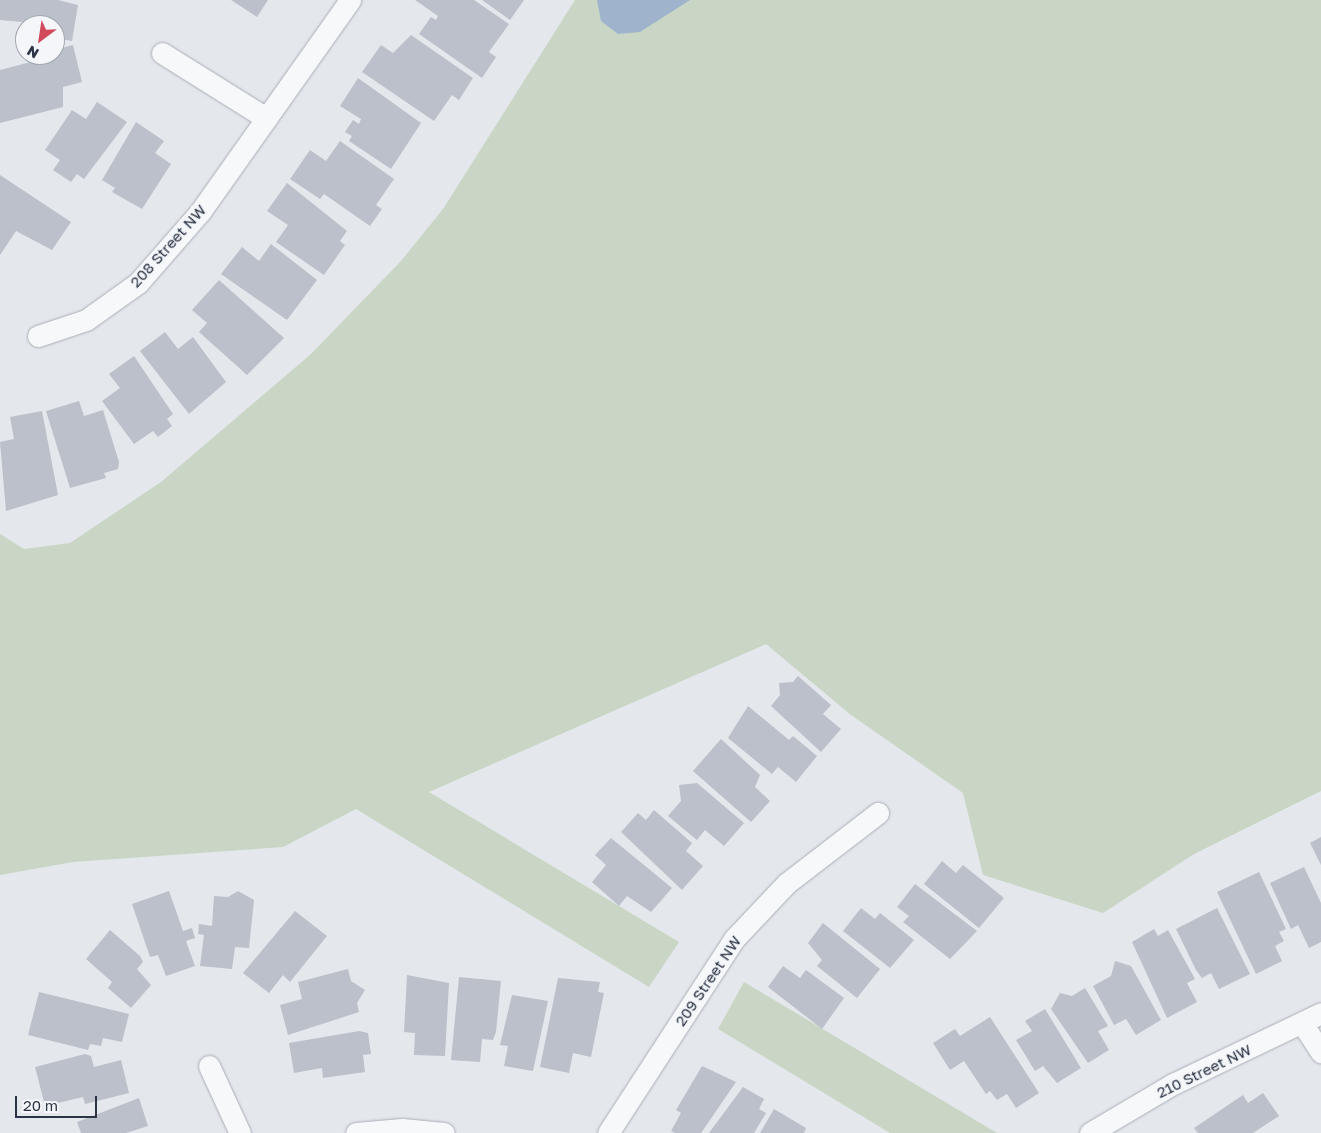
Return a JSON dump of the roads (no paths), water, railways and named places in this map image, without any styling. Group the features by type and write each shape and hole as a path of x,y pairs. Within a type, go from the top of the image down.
{"street":[{"name":"208 Street NW","path":"38,336 86,320 138,283 200,212 350,0"},
{"path":"162,53 266,118"},
{"name":"209 Street NW","path":"608,1133 734,939 787,883 878,813"},
{"name":"210 Street NW","path":"1090,1133 1173,1084 1321,1013"},
{"path":"1302,1023 1321,1052"},
{"path":"209,1066 240,1133"},
{"path":"356,1133 402,1128 444,1133"}],"water":[{"path":"597,0 690,0 640,32 618,34 601,21"}]}
